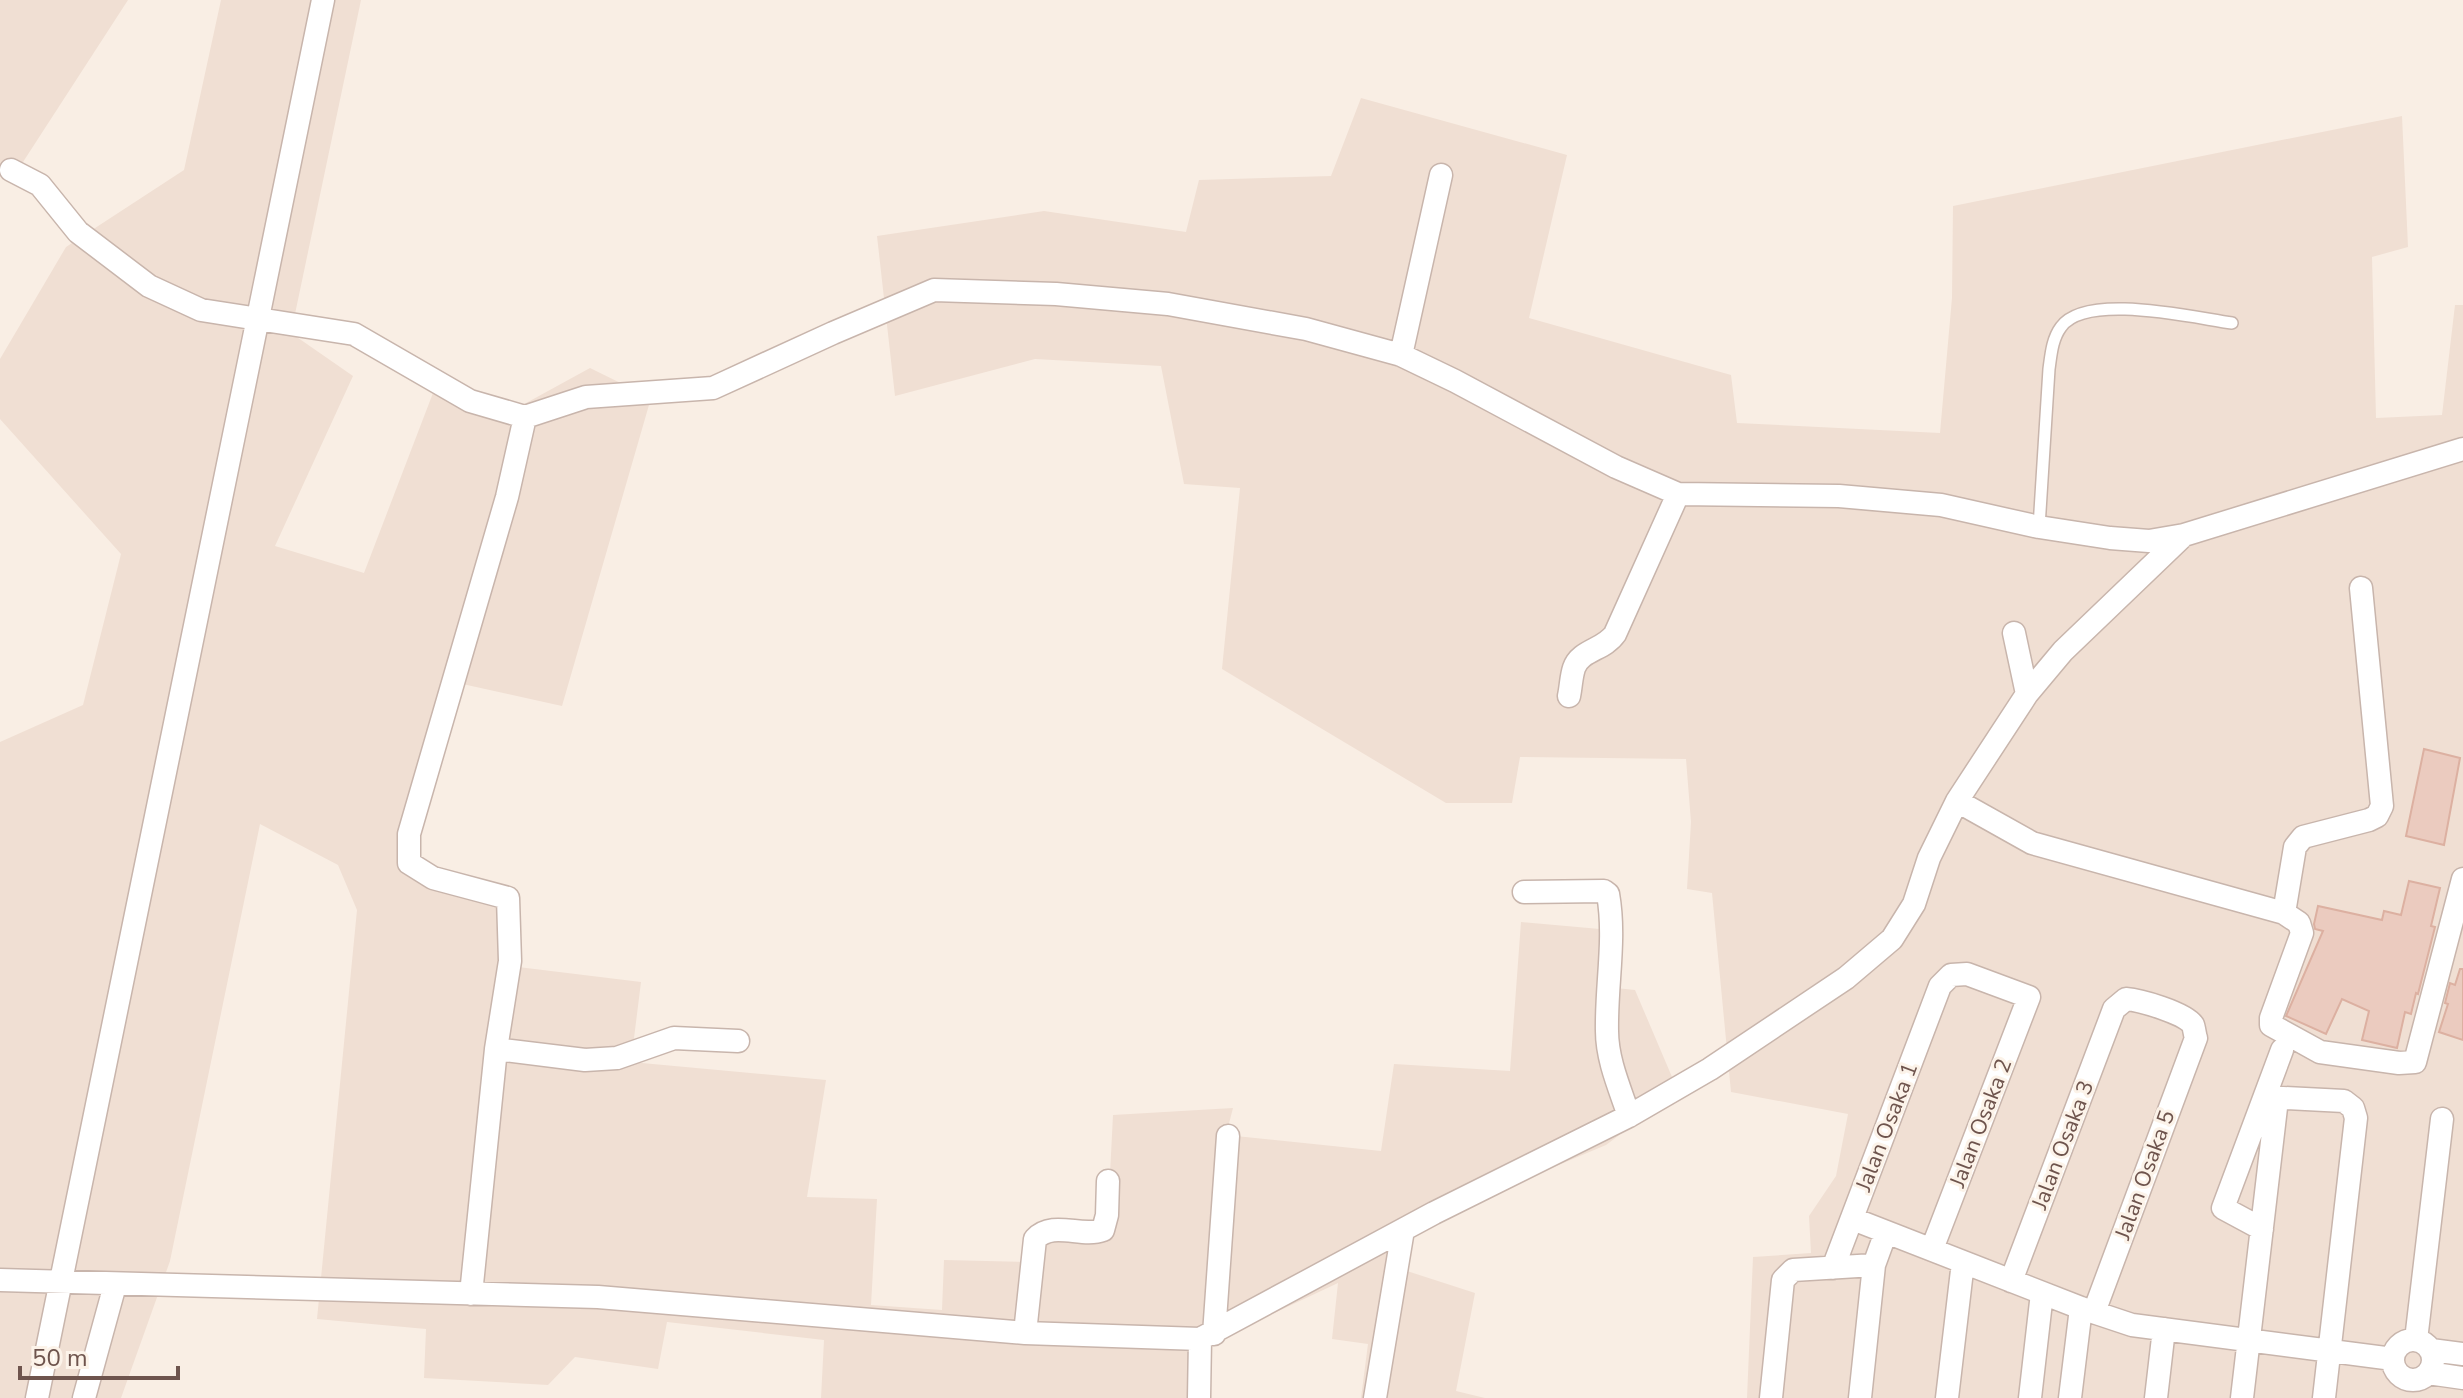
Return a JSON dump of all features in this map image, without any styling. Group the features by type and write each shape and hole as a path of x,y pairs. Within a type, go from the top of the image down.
{"street":[{"path":"37,1398 323,0"},
{"path":"8,163 40,185 78,232 149,286 201,310 354,334 470,401 525,417 586,397 713,388 934,290 1056,294 1168,304 1306,329 1401,355 1616,467 1678,494 1839,496 1941,505 2039,527 2149,541 2184,535 2463,449"},
{"path":"1401,355 1441,175"},
{"path":"471,1294 496,1049 510,961 508,898 433,878 409,863 409,834 507,497 525,417"},
{"path":"1569,696 1574,666 1579,658 1609,642 1615,634 1678,494"},
{"path":"0,1280 598,1297 1025,1333 1207,1336 1403,1230 1629,1116 1710,1069 1833,987 1892,939 1914,904 1929,858 1957,801 2027,694 2063,651 2184,535"},
{"path":"2284,913 2295,847 2303,837 2369,820 2377,816 2382,806 2361,588"},
{"path":"2014,633 2027,694"},
{"path":"1957,801 2032,843 2284,913 2299,923 2302,933 2271,1025 2320,1052 2415,1062 2463,879"},
{"path":"1524,892 1604,891 1608,894 1611,928 1607,1033 1610,1056 1629,1116"},
{"name":"Jalan Osaka 1","path":"1833,1268 1940,986 1951,975 1967,974 2029,997"},
{"name":"Jalan Osaka 2","path":"1932,1249 2029,997"},
{"name":"Jalan Osaka 3","path":"2011,1281 2114,1009 2126,999 2140,1000 2185,1019 2193,1026 2196,1038"},
{"path":"496,1049 585,1060 617,1058 674,1038 738,1041"},
{"name":"Jalan Osaka 5","path":"2070,1398 2088,1310 2196,1038"},
{"path":"2242,1398 2262,1229 2271,1098 2282,1050"},
{"path":"2262,1229 2223,1208 2271,1098"},
{"path":"2271,1098 2344,1101 2353,1108 2356,1118 2324,1398"},
{"path":"2417,1384 2433,1362 2424,1345 2442,1119"},
{"path":"1199,1398 1228,1136"},
{"path":"1025,1333 1035,1239 1049,1230 1094,1233 1103,1230 1107,1215 1108,1181"},
{"path":"1853,1219 2132,1325 2393,1359"},
{"path":"1375,1398 1403,1230"},
{"path":"1860,1398 1874,1265 1886,1232"},
{"path":"1947,1398 1963,1262"},
{"path":"1771,1398 1783,1280 1793,1270 1874,1265"},
{"path":"84,1398 115,1285"},
{"path":"2030,1398 2042,1293"},
{"path":"2156,1398 2164,1329"},
{"path":"2463,1354 2405,1341 2397,1348 2393,1359 2395,1369 2402,1377 2417,1384 2463,1378"}],"lane":[{"path":"2039,527 2049,369 2052,347 2061,326 2075,316 2092,310 2138,310 2232,323"}],"shaded area":[{"path":"0,0 128,0 23,162 0,170"},
{"path":"221,0 361,0 291,333 353,376 275,546 364,573 433,393 517,408 590,368 651,398 562,706 449,681 399,866 511,904 510,966 641,982 631,1062 826,1080 807,1197 877,1199 871,1305 942,1310 944,1260 1032,1262 1040,1230 1107,1234 1113,1115 1233,1108 1226,1135 1381,1151 1394,1064 1510,1071 1521,922 1611,930 1606,987 1635,990 1678,1091 1606,1145 1414,1226 1407,1271 1475,1293 1456,1391 1485,1398 1361,1398 1368,1344 1332,1339 1338,1283 1200,1348 1195,1398 821,1398 824,1340 667,1322 658,1369 575,1357 548,1385 424,1378 426,1329 317,1319 357,910 338,865 260,824 170,1261 121,1398 0,1398 0,742 83,705 121,554 0,419 0,359 66,247 184,170"},
{"path":"1361,98 1567,155 1529,318 1731,375 1737,423 1940,433 1952,298 1953,206 2402,116 2408,247 2372,257 2376,418 2442,415 2455,305 2463,305 2463,1398 1747,1398 1753,1257 1811,1253 1809,1216 1836,1176 1848,1114 1731,1092 1712,893 1687,889 1691,822 1686,759 1520,757 1512,803 1446,803 1222,669 1240,488 1184,484 1161,366 1035,359 895,396 877,236 1044,211 1186,232 1199,180 1331,176"}],"building":[{"path":"2424,749 2460,758 2444,845 2406,836"},
{"path":"2409,881 2440,888 2431,926 2435,927 2418,994 2411,1014 2405,1012 2397,1048 2362,1040 2369,1011 2342,999 2326,1034 2286,1016 2323,931 2315,929 2314,924 2318,906 2382,920 2384,911 2401,915"},
{"path":"2460,969 2463,969 2463,1040 2439,1032 2448,1004 2445,1003 2450,983 2455,985"}]}
